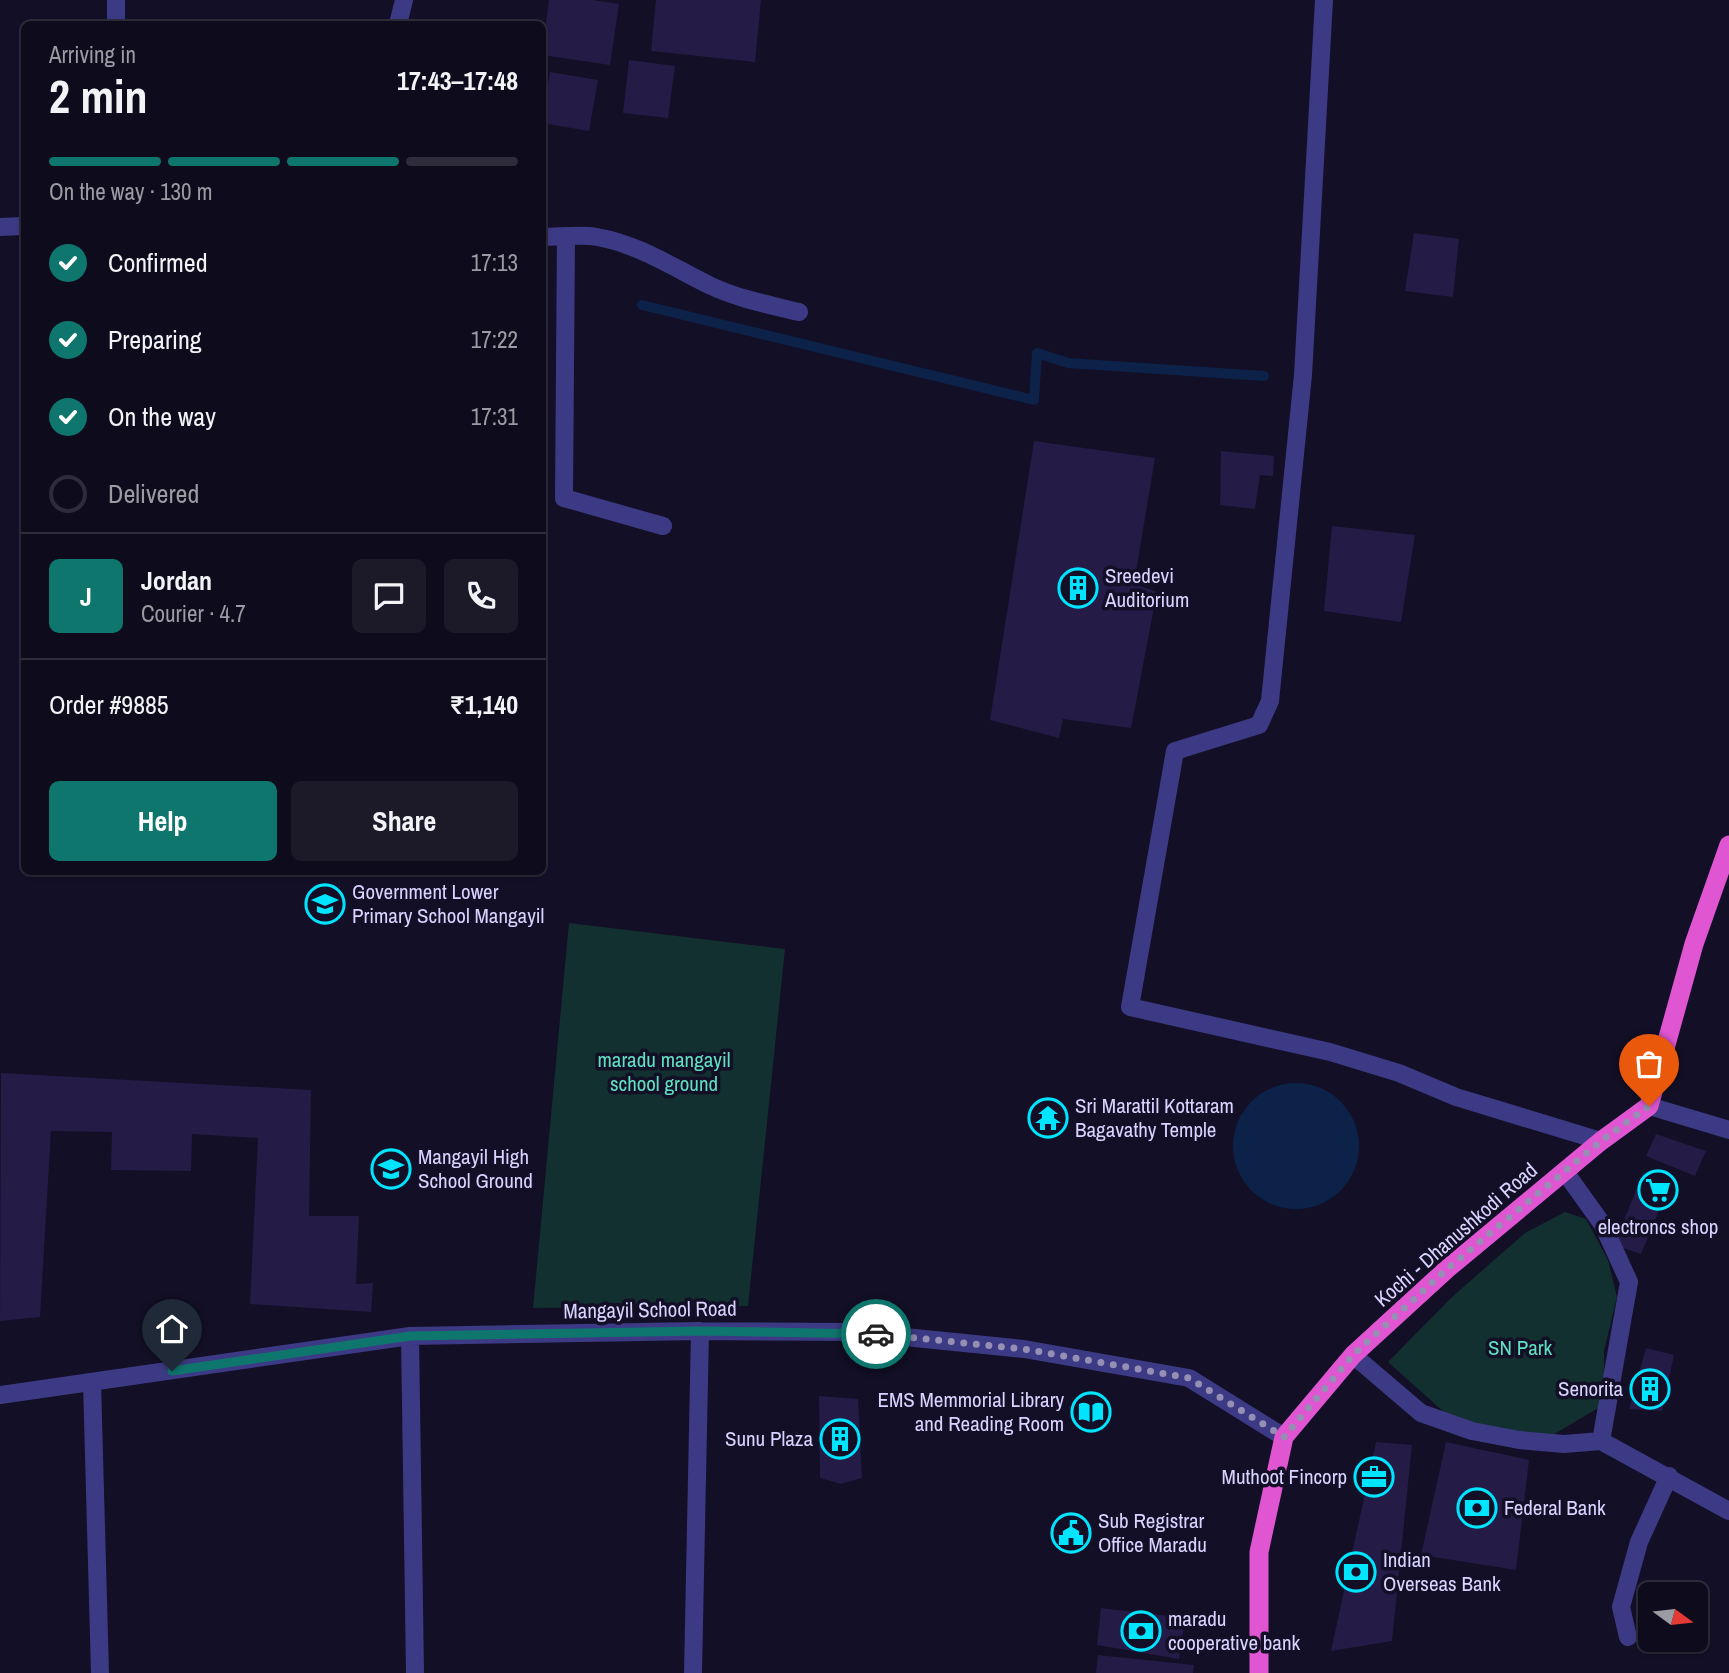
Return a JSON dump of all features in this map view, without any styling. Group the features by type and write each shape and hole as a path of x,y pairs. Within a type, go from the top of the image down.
{"highway":[{"path":"1649,1106 1694,944 1729,845"},
{"name":"Kochi - Dhanushkodi Road","path":"1259,1673 1259,1552 1284,1437 1353,1355 1447,1269 1601,1141 1649,1106"}],"street":[{"path":"116,0 116,21"},
{"path":"399,21 404,0"},
{"path":"1324,0 1303,375 1270,701 1259,725 1175,751 1130,1007 1330,1052 1399,1073 1456,1097 1601,1141"},
{"path":"0,227 21,226"},
{"path":"566,236 564,498 663,526"},
{"path":"546,237 595,236 623,244 666,261 712,287 745,299 799,312"},
{"path":"1649,1106 1729,1130"},
{"path":"1565,1172 1603,1225 1629,1282 1601,1441"},
{"path":"693,1673 701,1331"},
{"name":"Mangayil School Road","path":"0,1395 410,1336 701,1331 867,1333 1024,1349 1189,1378 1284,1437"},
{"path":"410,1336 415,1673"},
{"path":"1353,1355 1421,1413 1459,1426 1519,1440 1564,1444 1601,1441 1729,1511"},
{"path":"92,1382 100,1673"},
{"path":"1628,1637 1621,1607 1639,1542 1669,1476"}],"green space":[{"name":"maradu mangayil school ground","path":"569,923 785,949 748,1306 533,1308"},
{"name":"SN Park","path":"1565,1212 1586,1219 1608,1260 1617,1297 1604,1351 1605,1404 1551,1436 1468,1424 1445,1413 1388,1362 1452,1297 1525,1233"}],"water":[{"path":"1296,1083 1320,1087 1341,1101 1355,1122 1359,1146 1355,1170 1341,1191 1320,1205 1296,1209 1272,1205 1251,1191 1237,1170 1233,1146 1237,1122 1251,1101 1272,1087"}],"building":[{"path":"549,0 593,0 619,4 610,65 546,56"},
{"path":"656,0 761,0 755,62 651,51"},
{"path":"629,60 675,66 668,118 623,113"},
{"path":"550,72 598,80 589,131 546,124"},
{"path":"1414,233 1459,239 1453,297 1405,291"},
{"name":"Sreedevi Auditorium","path":"1034,441 1155,458 1134,584 1157,592 1131,728 1063,719 1059,738 990,720"},
{"path":"1221,451 1274,456 1273,476 1260,475 1255,509 1220,505"},
{"path":"1332,526 1415,535 1401,622 1324,611"},
{"path":"1,1073 311,1090 309,1216 359,1216 356,1284 373,1283 371,1312 250,1304 258,1138 192,1134 191,1171 111,1170 112,1132 51,1131 40,1317 0,1321"},
{"path":"1656,1134 1706,1151 1695,1176 1646,1156"},
{"path":"1643,1173 1672,1179 1641,1254 1614,1245"},
{"name":"Senorita","path":"1646,1348 1674,1355 1662,1411 1629,1409"},
{"name":"Sunu Plaza","path":"819,1396 858,1399 862,1478 841,1484 820,1478"},
{"name":"EMS Memmorial Library and Reading Room","path":"1106,1398 1103,1431 1076,1422 1077,1402"},
{"path":"1376,1442 1412,1445 1392,1641 1331,1651"},
{"name":"Federal Bank","path":"1446,1442 1529,1460 1516,1570 1421,1555"},
{"name":"maradu cooperative bank","path":"1101,1608 1185,1618 1179,1659 1097,1645"},
{"path":"1098,1655 1194,1665 1193,1673 1096,1673"}],"waterway":[{"path":"642,305 1034,400 1037,353 1068,363 1264,376"}],"way so far":[{"path":"876,1334 1024,1349 1189,1378 1284,1437 1353,1355 1447,1269 1601,1141 1649,1106"}],"place":[{"name":"Sreedevi Auditorium","path":"1078,588"},
{"name":"Government Lower Primary School Mangayil","path":"325,904"},
{"name":"Sri Marattil Kottaram Bagavathy Temple","path":"1048,1118"},
{"name":"Mangayil High School Ground","path":"391,1169"},
{"name":"electroncs shop","path":"1658,1190"},
{"name":"Senorita","path":"1650,1389"},
{"name":"EMS Memmorial Library and Reading Room","path":"1091,1412"},
{"name":"Sunu Plaza","path":"840,1439"},
{"name":"Muthoot Fincorp","path":"1374,1477"},
{"name":"Federal Bank","path":"1477,1508"},
{"name":"Sub Registrar Office Maradu","path":"1071,1533"},
{"name":"Indian Overseas Bank","path":"1356,1572"},
{"name":"maradu cooperative bank","path":"1141,1631"}],"route":[{"path":"172,1371 410,1336 701,1331 876,1334"}]}
